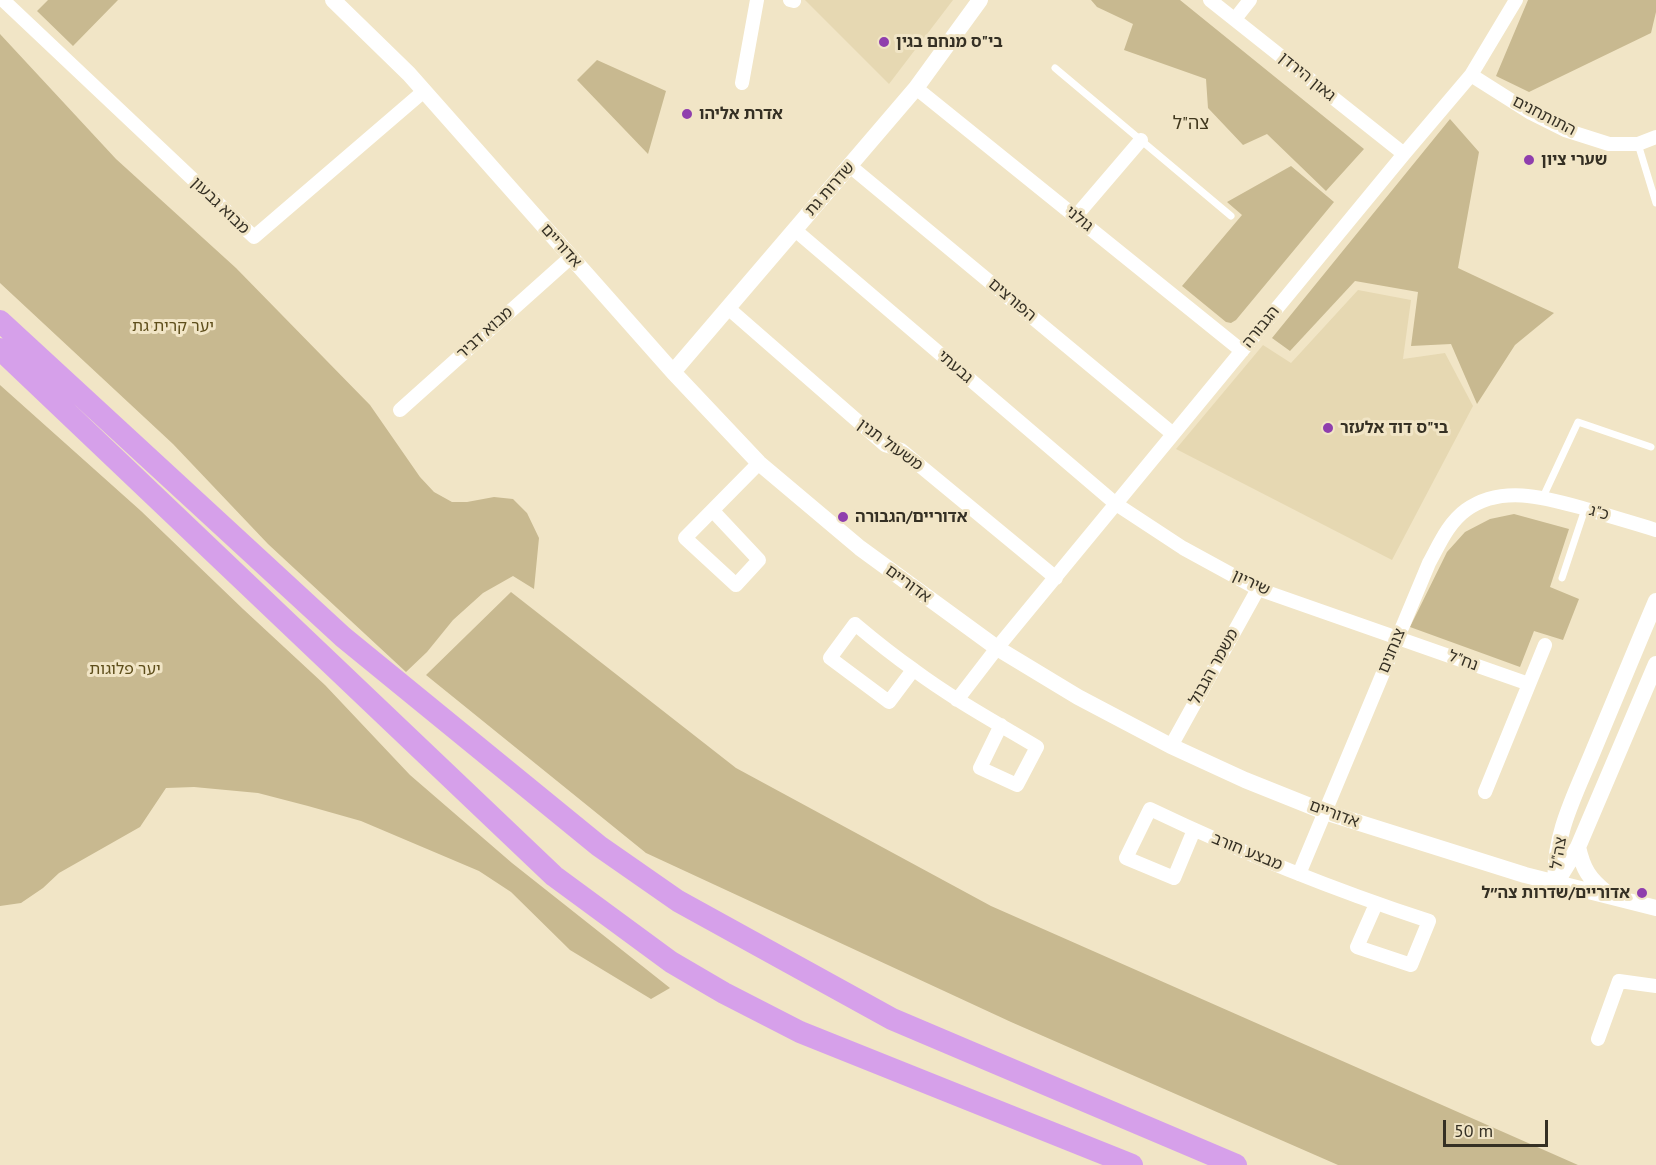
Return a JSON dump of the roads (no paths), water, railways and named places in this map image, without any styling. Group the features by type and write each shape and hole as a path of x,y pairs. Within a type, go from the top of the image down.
{"highway":[{"path":"0,321 343,637 599,846 678,901 892,1019 1236,1165"},
{"path":"0,349 554,876 670,962 800,1032 1132,1165"}],"street":[{"name":"מבוא גבעון","path":"3,0 254,237 424,91"},
{"name":"אדוריים","path":"333,0 409,74 673,372 759,463 860,548 997,648 1078,697 1171,746 1245,780 1325,812 1526,875 1656,908"},
{"path":"742,83 758,0"},
{"name":"שדרות גת","path":"673,372 916,88 981,0"},
{"name":"גאון הירדן","path":"1210,0 1404,154"},
{"path":"1235,19 1250,0"},
{"name":"הגבורה","path":"957,700 1173,434 1472,75 1516,0"},
{"name":"התותחנים","path":"1472,75 1532,113 1565,130 1609,144 1638,144 1656,137"},
{"name":"גולני","path":"916,88 1242,351"},
{"path":"1076,216 1141,140"},
{"name":"הפורצים","path":"850,166 1173,434"},
{"name":"גבעתי","path":"795,230 1116,504"},
{"name":"מבוא דביר","path":"400,410 571,257"},
{"name":"משעול תנין","path":"728,308 885,445 901,450 1056,578"},
{"path":"713,511 759,560 736,585 685,538 759,463"},
{"name":"צנחנים","path":"1299,873 1429,563 1448,529 1464,511 1479,503 1498,497 1519,495 1543,497"},
{"name":"כ\"ג","path":"1543,497 1656,530"},
{"name":"שיריון","path":"1116,504 1183,548 1258,589 1397,638"},
{"name":"משמר הגבול","path":"1171,746 1258,589"},
{"name":"צה\"ל","path":"1556,883 1554,871 1557,844 1656,601"},
{"path":"913,670 889,702 830,658 855,624 913,670 957,700 1001,725 1037,747 1017,785 980,768 1001,725"},
{"name":"נח\"ל","path":"1397,638 1529,684"},
{"path":"1485,792 1545,645"},
{"name":"צה\"ל","path":"1556,883 1578,847 1656,664"},
{"name":"מבצע חורב","path":"1194,830 1174,878 1126,858 1150,809 1194,830 1376,904 1429,921 1411,965 1357,947 1376,904"},
{"path":"1526,875 1548,859 1557,844"},
{"path":"1578,847 1582,865 1589,876 1595,884 1610,895"},
{"path":"1598,1039 1619,981 1656,986"}],"lane":[{"path":"1055,68 1231,216"},
{"path":"1638,144 1656,203"},
{"path":"1543,497 1578,422 1651,447"},
{"path":"1562,578 1585,509"}],"place":[{"name":"בי\"ס מנחם בגין","path":"884,42"},
{"name":"אדרת אליהו","path":"687,114"},
{"name":"שערי ציון","path":"1529,160"},
{"name":"בי\"ס דוד אלעזר","path":"1328,428"},
{"name":"אדוריים/הגבורה","path":"843,517"},
{"name":"אדוריים/שדרות צה״ל","path":"1642,893"}],"district":[{"name":"צה\"ל","path":"1191,124"}],"park label":[{"name":"יער קרית גת","path":"173,326"},
{"name":"יער פלוגות","path":"125,669"}]}
